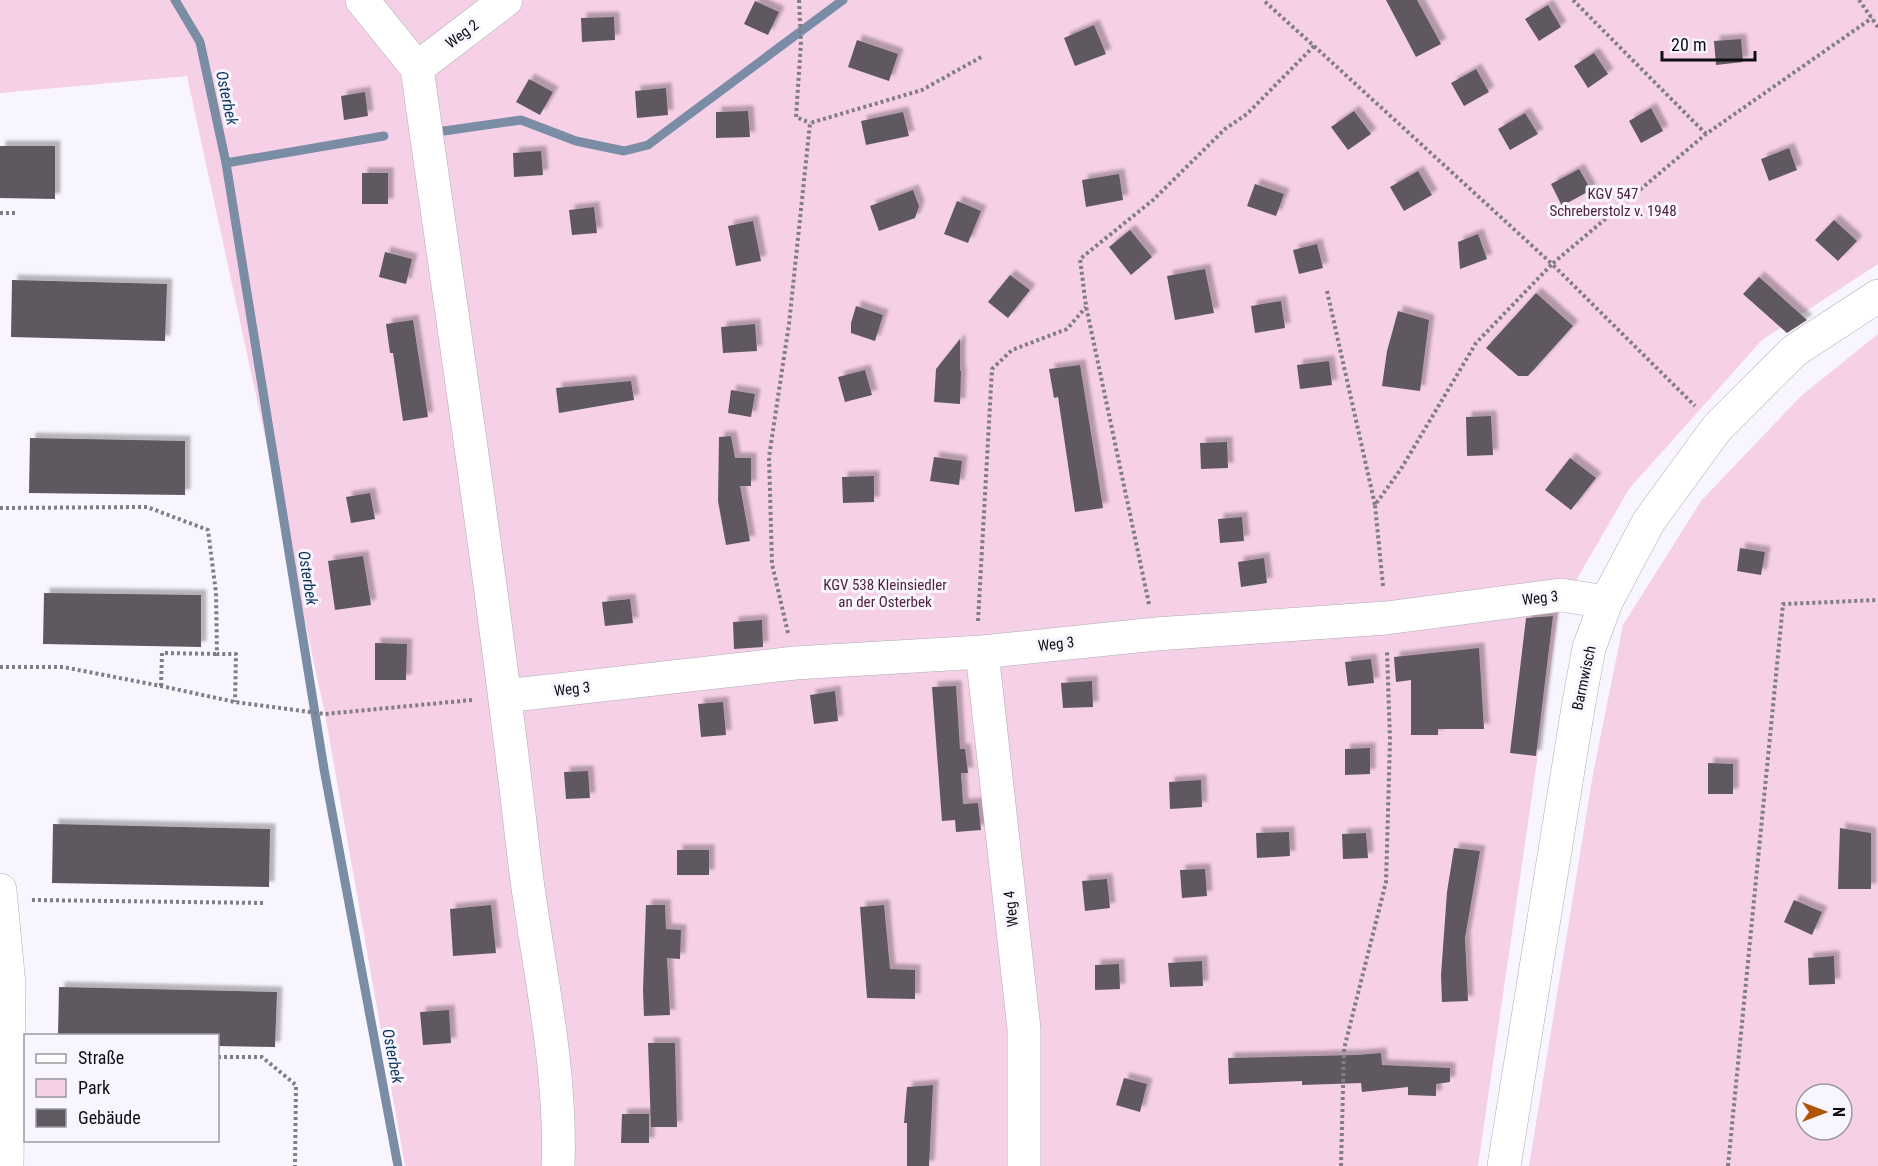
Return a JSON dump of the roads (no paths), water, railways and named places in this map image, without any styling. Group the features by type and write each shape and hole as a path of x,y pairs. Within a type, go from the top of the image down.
{"street":[{"path":"362,0 417,68 506,696 529,900 553,1060 559,1141 558,1166"},
{"name":"Weg 2","path":"417,68 506,0"},
{"name":"Barmwisch","path":"1504,1166 1579,702 1589,648 1606,602 1649,521 1717,428 1794,351 1878,296"},
{"name":"Weg 3","path":"506,696 795,663 982,652 1156,634 1386,618 1561,595 1606,602"},
{"name":"Weg 4","path":"982,652 1024,1029 1024,1166"},
{"path":"1,895 9,985 8,1166"}],"waterway":[{"name":"Osterbek","path":"175,0 200,42 226,163 324,769 398,1166"},
{"path":"437,132 521,120 576,141 624,151 648,145 843,0"},
{"path":"226,163 384,136"}],"park label":[{"name":"KGV 547 Schreberstolz v. 1948","path":"1613,202"},
{"name":"KGV 538 Kleinsiedler an der Osterbek","path":"885,594"}]}
